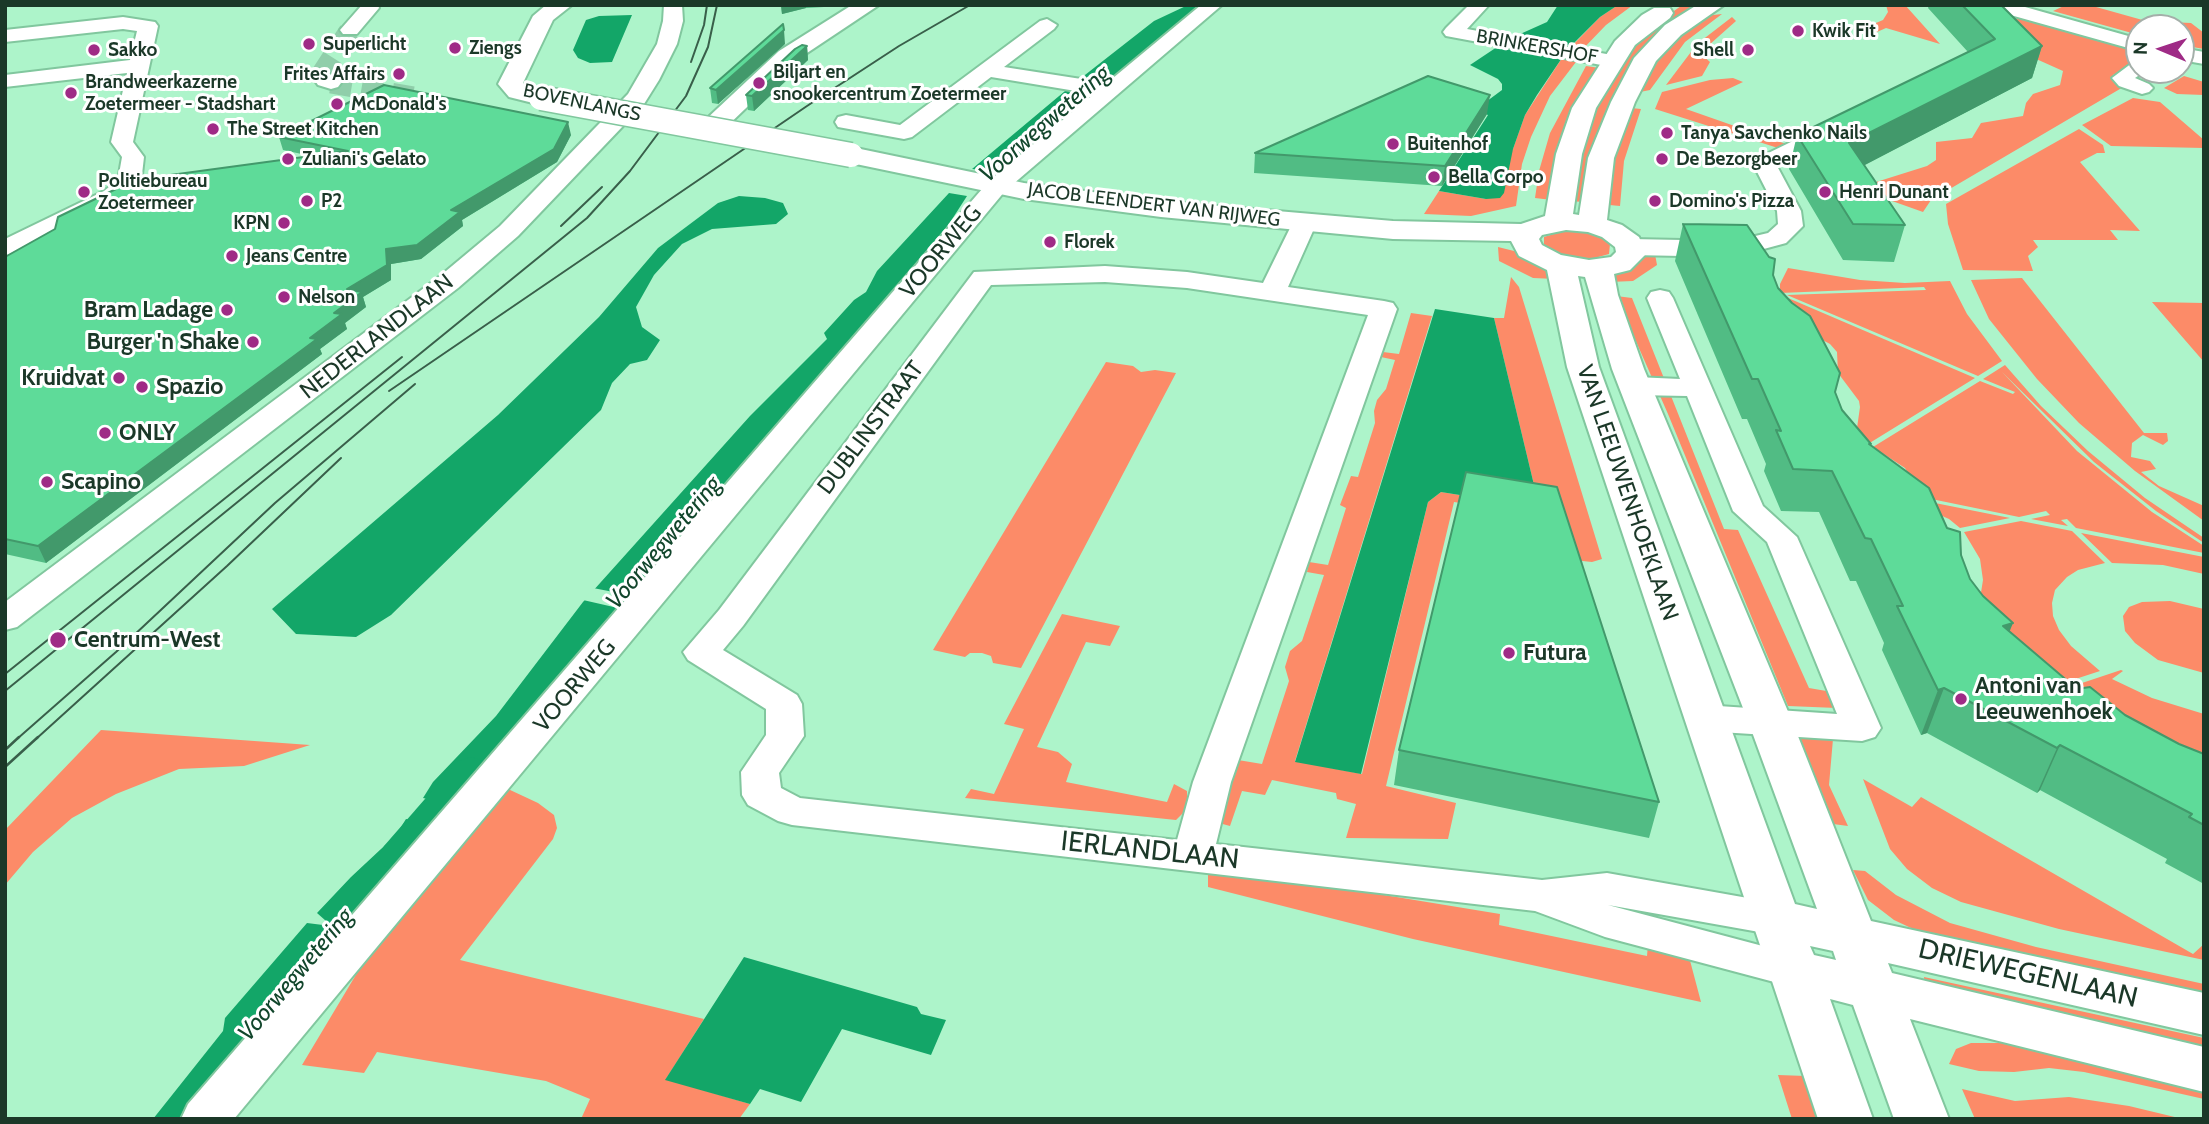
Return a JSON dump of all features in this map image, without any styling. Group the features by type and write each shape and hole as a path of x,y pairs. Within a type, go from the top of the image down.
{"street":[{"name":"BOVENLANGS","path":"561,5 544,16 511,81 510,85 518,92 710,128"},
{"name":"NEDERLANDLAAN","path":"8,614 449,282 540,201 591,130 636,99 657,67 673,21 673,5"},
{"path":"710,128 787,56 869,5"},
{"name":"VOORWEG","path":"205,1119 991,185 1213,5"},
{"path":"1558,222 1569,154 1584,108 1626,41 1650,20 1677,5"},
{"path":"1592,224 1601,158 1623,102 1646,58 1674,30 1713,5"},
{"path":"1996,5 2125,41"},
{"path":"2026,14 2049,5"},
{"name":"BRINKERSHOF","path":"1472,6 1453,32 1612,61"},
{"path":"350,30 370,8"},
{"path":"5,250 123,190 129,184 130,153 122,142 148,26 140,14 7,36"},
{"path":"846,122 904,132 1047,25"},
{"path":"5,81 139,65"},
{"path":"987,70 1106,90"},
{"path":"1631,247 1631,254 1625,261 1553,253 1537,227 1558,222 1592,224 1618,234 1631,247 1734,248 1777,238 1791,226 1789,211 1764,164 1847,122"},
{"name":"JACOB LEENDERT VAN RIJWEG","path":"710,128 991,185 1161,209 1393,230 1421,237 1553,253"},
{"path":"1272,293 1305,222"},
{"name":"VAN LEEUWENHOEKLAAN","path":"1553,253 1603,295 1635,386 1770,721 1922,1119"},
{"name":"VAN LEEUWENHOEKLAAN","path":"1553,253 1583,367 1846,1119"},
{"name":"DUBLINSTRAAT","path":"762,794 760,772 785,736 784,704 701,652 731,618 983,277 1105,274 1187,280 1384,309 1212,782 1193,855"},
{"path":"1660,298 1749,511 1781,537 1862,728 1704,718"},
{"name":"VAN LEEUWENHOEKLAAN","path":"1635,386 1697,388"},
{"name":"IERLANDLAAN","path":"762,794 792,811 1542,896 1607,889 1776,919"},
{"name":"IERLANDLAAN","path":"1542,896 1605,921 1793,970"},
{"name":"DRIEWEGENLAAN","path":"1776,919 2204,1014"},
{"path":"1793,970 2204,1070"}],"shaded area":[{"path":"1618,5 1633,5 1606,25 1581,51 1569,49 1600,17"},
{"path":"1886,5 1905,5 1940,44 1886,28 1877,32 1864,28 1883,20 1888,12"},
{"path":"2066,5 2089,5 2125,15 2125,31 2053,11"},
{"path":"1681,6 1694,8 1619,87 1597,137 1586,202 1566,201 1573,155 1618,62 1650,28"},
{"path":"1998,11 2125,46 2125,69 2113,75 2113,80 2125,86 1931,200 1923,212 1878,196 1873,183 1927,166 1936,160 1936,142 1972,138 1981,123 2023,116 2026,103 2033,94 2060,85 2063,71 2034,58"},
{"path":"1722,14 1685,42 1650,90 1635,93 1653,57 1704,16"},
{"path":"1732,17 1736,21 1700,53 1710,62 1702,76 1666,85 1697,44"},
{"path":"2195,26 2204,33 2204,49 2195,47"},
{"path":"1564,55 1579,58 1550,96 1531,137 1522,164 1516,206 1471,216 1424,214 1439,191 1486,199 1513,149 1525,115"},
{"path":"1586,66 1600,68 1552,200 1535,198 1539,171 1550,133"},
{"path":"1733,78 1743,82 1686,109 1786,144 1778,148 1655,109 1662,92 1710,80"},
{"path":"2195,79 2204,82 2204,95 2177,94 2164,88 2171,84 2195,84"},
{"path":"2133,98 2160,102 2204,140 2204,148 2111,146 2082,125"},
{"path":"1631,108 1641,109 1624,161 1620,206 1599,204"},
{"path":"2079,129 2103,145 2105,153 2097,153 2080,162 2140,231 2110,230 2118,240 2033,240 2038,247 2028,256 2033,271 1963,270 1948,224 1946,204"},
{"path":"1566,230 1586,232 1605,239 1610,244 1609,254 1584,261 1563,258 1544,246 1544,237"},
{"path":"1498,247 1518,252 1546,266 1556,279 1533,278 1499,261"},
{"path":"1655,254 1657,265 1633,281 1609,282 1614,273 1647,255"},
{"path":"1788,268 1860,280 1905,283 1950,281 1967,314 2002,361 1978,376 1787,295 1926,290 1924,287 1780,293 1780,284"},
{"path":"1511,277 1519,287 1602,559 1592,562 1573,560 1534,485 1494,318 1504,318"},
{"path":"2022,278 2144,433 2167,433 2168,441 2163,445 2143,435 2132,443 2131,457 2150,461 2156,469 2141,472 2159,486 2204,506 2204,521 2135,471 2079,423 2037,379 1989,319 1971,280"},
{"path":"1781,295 1975,378 1868,444 1857,428 1859,401 1838,373 1837,352 1830,344 1806,331 1800,310"},
{"path":"1616,296 1632,298 1724,529 1738,530 1809,688 1832,692 1837,708 1788,706 1668,414"},
{"path":"2152,302 2204,303 2204,362"},
{"path":"1411,313 1432,316 1295,761 1362,774 1428,502 1441,492 1510,503 1509,510 1454,502 1386,786 1456,803 1448,839 1346,838 1356,804 1337,799 1336,793 1272,780 1265,795 1242,791 1230,826 1219,823 1225,765 1238,760 1262,764 1289,681 1285,667 1290,651 1302,641 1324,575 1307,572 1309,562 1328,565 1346,508 1340,505 1351,476 1358,477 1375,423 1377,400 1386,389 1395,360 1381,357 1383,352 1399,354"},
{"path":"1106,362 1133,366 1141,372 1155,370 1176,373 1021,668 993,663 991,656 982,653 970,653 965,657 933,650"},
{"path":"2005,365 2041,406 2088,451 2145,498 2204,538 2204,543 2156,511 2094,462 2002,372 2077,451 2152,512 2204,546 2204,553 2076,528 2067,519 2061,520 2068,526 2031,519 2050,515 2046,511 2019,517 1907,494 1909,475 1905,468 1873,447 1980,381 2013,394 2015,392 1983,379"},
{"path":"1910,498 2010,518 1960,528"},
{"path":"2021,521 2072,531 2105,563 2078,570 2067,577 2055,590 2052,603 2053,616 2059,630 2071,646 2100,671 2054,686 1979,605 1983,580 1980,559 1964,532"},
{"path":"2081,533 2204,557 2204,574 2163,565 2112,563"},
{"path":"2170,601 2204,609 2204,673 2158,660 2135,643 2125,631 2123,616 2129,607 2142,602"},
{"path":"1062,614 1120,626 1110,646 1086,642 1037,747 1058,752 1072,764 1066,782 1167,802 1174,784 1187,791 1187,809 1176,820 965,798 971,789 994,794 1024,729 1004,724"},
{"path":"2123,671 2112,679 2152,698 2204,714 2204,786 2061,690"},
{"path":"101,730 310,745 244,766 179,769 116,794 72,818 33,852 5,885 5,830"},
{"path":"1799,738 1833,739 1829,785 1848,826 1833,824"},
{"path":"1863,779 1912,807 1921,797 2193,954 2204,944 2204,960 2059,929 1961,902 1932,888 1907,869 1890,849"},
{"path":"508,789 538,803 554,815 557,828 553,839 460,960 704,1019 666,1079 750,1104 739,1119 581,1119 590,1099 546,1081 377,1052 364,1073 302,1065 357,973"},
{"path":"1853,870 1865,871 1896,895 1950,923 2036,947 2204,984 2204,994 1926,935 1894,920 1868,900"},
{"path":"1208,871 1372,893 1500,914 1499,925 1647,956 1648,944 1688,953 1701,1002 1413,939 1208,887"},
{"path":"1924,977 2204,1038 2204,1053 1925,987"},
{"path":"1971,1043 2002,1043 2204,1089 2204,1099 2084,1072 2049,1068 2014,1072 1979,1071 1949,1064 1956,1049"},
{"path":"1778,1075 1806,1076 1819,1119 1792,1119"},
{"path":"1962,1089 2015,1101 2069,1097 2129,1106 2183,1119 1975,1119"}],"water":[{"path":"1188,5 1201,5 1108,82 1093,85 1076,82 1154,21"},
{"path":"1558,5 1618,5 1600,17 1568,49 1537,95 1525,115 1513,149 1504,193 1500,198 1486,199 1439,191 1488,115 1475,110 1502,90 1498,79 1470,65 1509,39 1547,22"},
{"path":"632,15 612,62 590,63 578,58 573,50 586,20 599,16"},
{"path":"1071,86 1088,89 1093,94 1027,149 991,171 972,169"},
{"path":"949,193 967,196 949,224 790,413 450,804 423,798 433,782 496,716 583,602 750,416 827,339 824,333 854,300 866,292 877,271"},
{"path":"739,196 765,198 783,203 788,214 776,224 712,229 682,244 654,275 636,307 642,327 660,340 647,360 630,364 612,383 601,410 391,615 356,637 296,634 272,609 498,415 599,317 658,248 718,203"},
{"path":"1435,309 1494,318 1534,485 1510,503 1441,492 1428,502 1361,774 1295,762"},
{"path":"406,819 432,824 191,1119 153,1119 223,1031 225,1018 307,923 323,925 326,921 317,913 396,835"},
{"path":"744,957 917,1007 921,1014 946,1020 931,1055 842,1029 801,1102 760,1089 750,1104 665,1080"}],"pier":[{"path":"593,588 629,595 639,593 623,613 618,608 583,600"}],"building":[{"path":"1962,5 2001,5 2042,46 1849,143 1905,225 1853,224 1797,135 1995,39"},
{"path":"783,24 784,30 716,90 710,88"},
{"path":"802,45 807,46 752,96 746,95 795,49"},
{"name":"Buitenhof","path":"1428,76 1490,95 1445,166 1255,153"},
{"path":"384,85 568,122 554,149 451,210 460,212 417,245 386,249 387,265 347,289 362,292 334,313 342,314 310,338 317,339 38,546 5,539 5,257 55,229 58,217 116,189 126,181 348,151 279,137"},
{"path":"1683,224 1747,225 1769,257 1775,259 1773,275 1778,288 1810,316 1840,373 1835,392 1842,410 1869,444 1929,488 1947,528 1960,532 1961,555 1970,579 1983,596 2013,623 2003,626 2077,689 2090,687 2125,715 2204,754 2204,825 2189,817 2192,814 2060,745 2057,748 1944,688 1938,690 1897,606 1903,606 1871,539 1865,538 1832,471 1793,469 1776,430 1781,431 1758,379 1752,379"},
{"name":"Futura","path":"1466,472 1557,487 1659,802 1399,750"}],"waterway":[{"name":"Voorwegwetering","path":"398,856 471,770"}],"tunnel":[{"path":"321,75 350,30"},
{"path":"331,83 419,98"}],"tram line":[{"path":"691,62 704,25 707,5"},
{"path":"5,691 587,218 630,171 686,96 708,47 717,5"},
{"path":"389,391 807,106 899,46 970,5"},
{"path":"561,226 602,187"},
{"path":"5,674 402,357"},
{"path":"17,739 116,652 275,503 415,384"},
{"path":"36,739 227,566 341,458"},
{"path":"5,750 19,737"},
{"path":"5,767 38,737"}],"place":[{"name":"Kwik Fit","path":"1798,31"},
{"name":"Superlicht","path":"309,44"},
{"name":"Ziengs","path":"455,48"},
{"name":"Sakko","path":"94,50"},
{"name":"Shell","path":"1748,50"},
{"name":"Frites Affairs","path":"399,74"},
{"name":"Biljart en snookercentrum Zoetermeer","path":"759,83"},
{"name":"Brandweerkazerne Zoetermeer - Stadshart","path":"71,93"},
{"name":"McDonald's","path":"337,104"},
{"name":"The Street Kitchen","path":"213,129"},
{"name":"Tanya Savchenko Nails","path":"1667,133"},
{"name":"Buitenhof","path":"1393,144"},
{"name":"Zuliani's Gelato","path":"288,159"},
{"name":"De Bezorgbeer","path":"1662,159"},
{"name":"Bella Corpo","path":"1434,177"},
{"name":"Politiebureau Zoetermeer","path":"84,192"},
{"name":"Henri Dunant","path":"1825,192"},
{"name":"P2","path":"307,201"},
{"name":"Domino's Pizza","path":"1655,201"},
{"name":"KPN","path":"284,223"},
{"name":"Florek","path":"1050,242"},
{"name":"Jeans Centre","path":"232,256"},
{"name":"Nelson","path":"284,297"},
{"name":"Bram Ladage","path":"227,310"},
{"name":"Burger 'n Shake","path":"253,342"},
{"name":"Kruidvat","path":"119,378"},
{"name":"Spazio","path":"142,387"},
{"name":"ONLY","path":"105,433"},
{"name":"Scapino","path":"47,482"},
{"name":"Centrum-West","path":"58,640"},
{"name":"Futura","path":"1509,653"},
{"name":"Antoni van Leeuwenhoek","path":"1961,699"}]}
